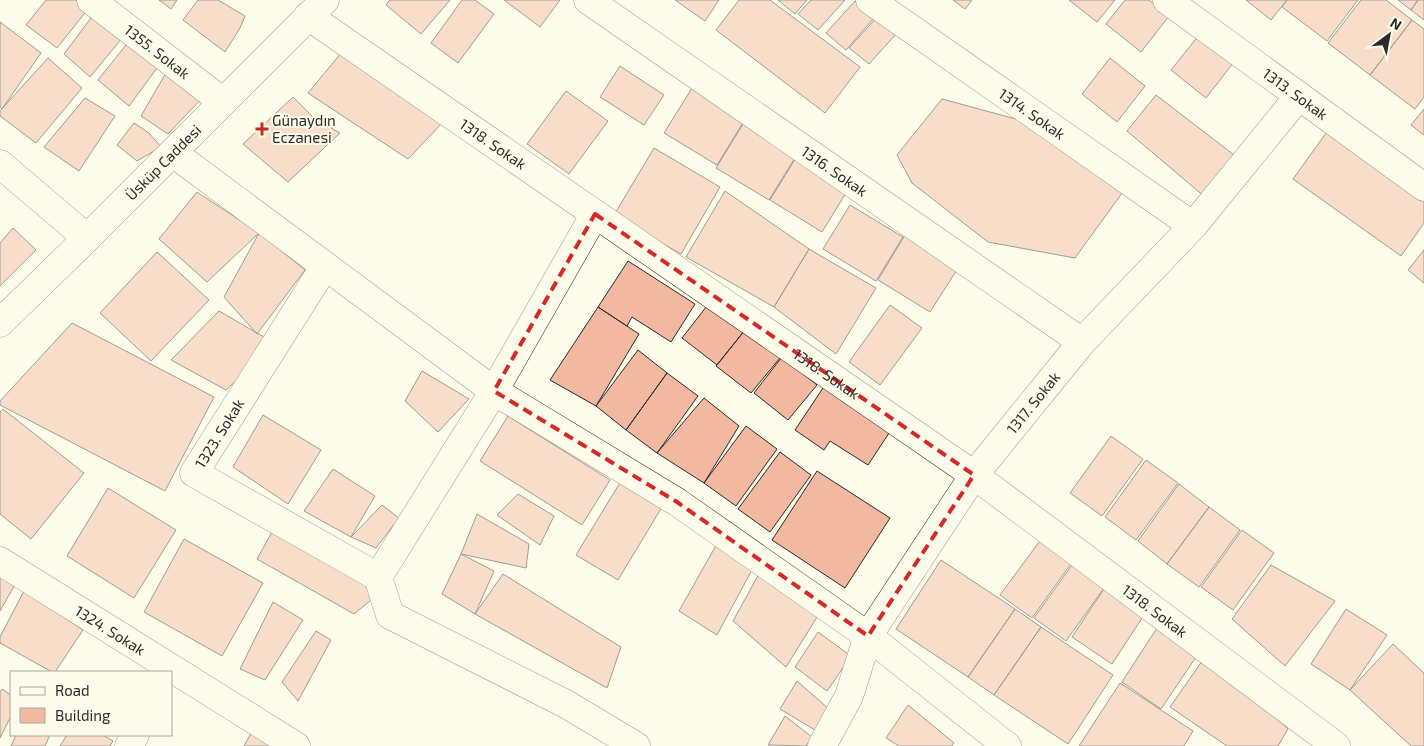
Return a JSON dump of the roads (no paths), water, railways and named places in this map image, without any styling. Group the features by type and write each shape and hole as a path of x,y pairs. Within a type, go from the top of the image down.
{"street":[{"name":"1355. Sokak","path":"92,0 223,102"},
{"name":"1316. Sokak","path":"588,0 1082,342"},
{"name":"1314. Sokak","path":"870,0 1193,226"},
{"name":"1313. Sokak","path":"1166,0 1424,187"},
{"name":"Üsküp Caddesi","path":"0,323 316,8"},
{"name":"1318. Sokak","path":"316,8 595,214 974,475 1336,746"},
{"name":"1317. Sokak","path":"822,746 849,696 868,636 974,475 1082,342 1193,226 1299,96"},
{"path":"172,153 494,391 678,502 868,636 1007,746"},
{"path":"0,164 87,238"},
{"path":"595,214 494,391 378,577 390,615 566,704 636,746"},
{"name":"1323. Sokak","path":"325,266 194,473 378,577"},
{"name":"1324. Sokak","path":"0,561 171,670 296,746"}],"place":[{"name":"Günaydın Eczanesi","path":"262,129"}]}
